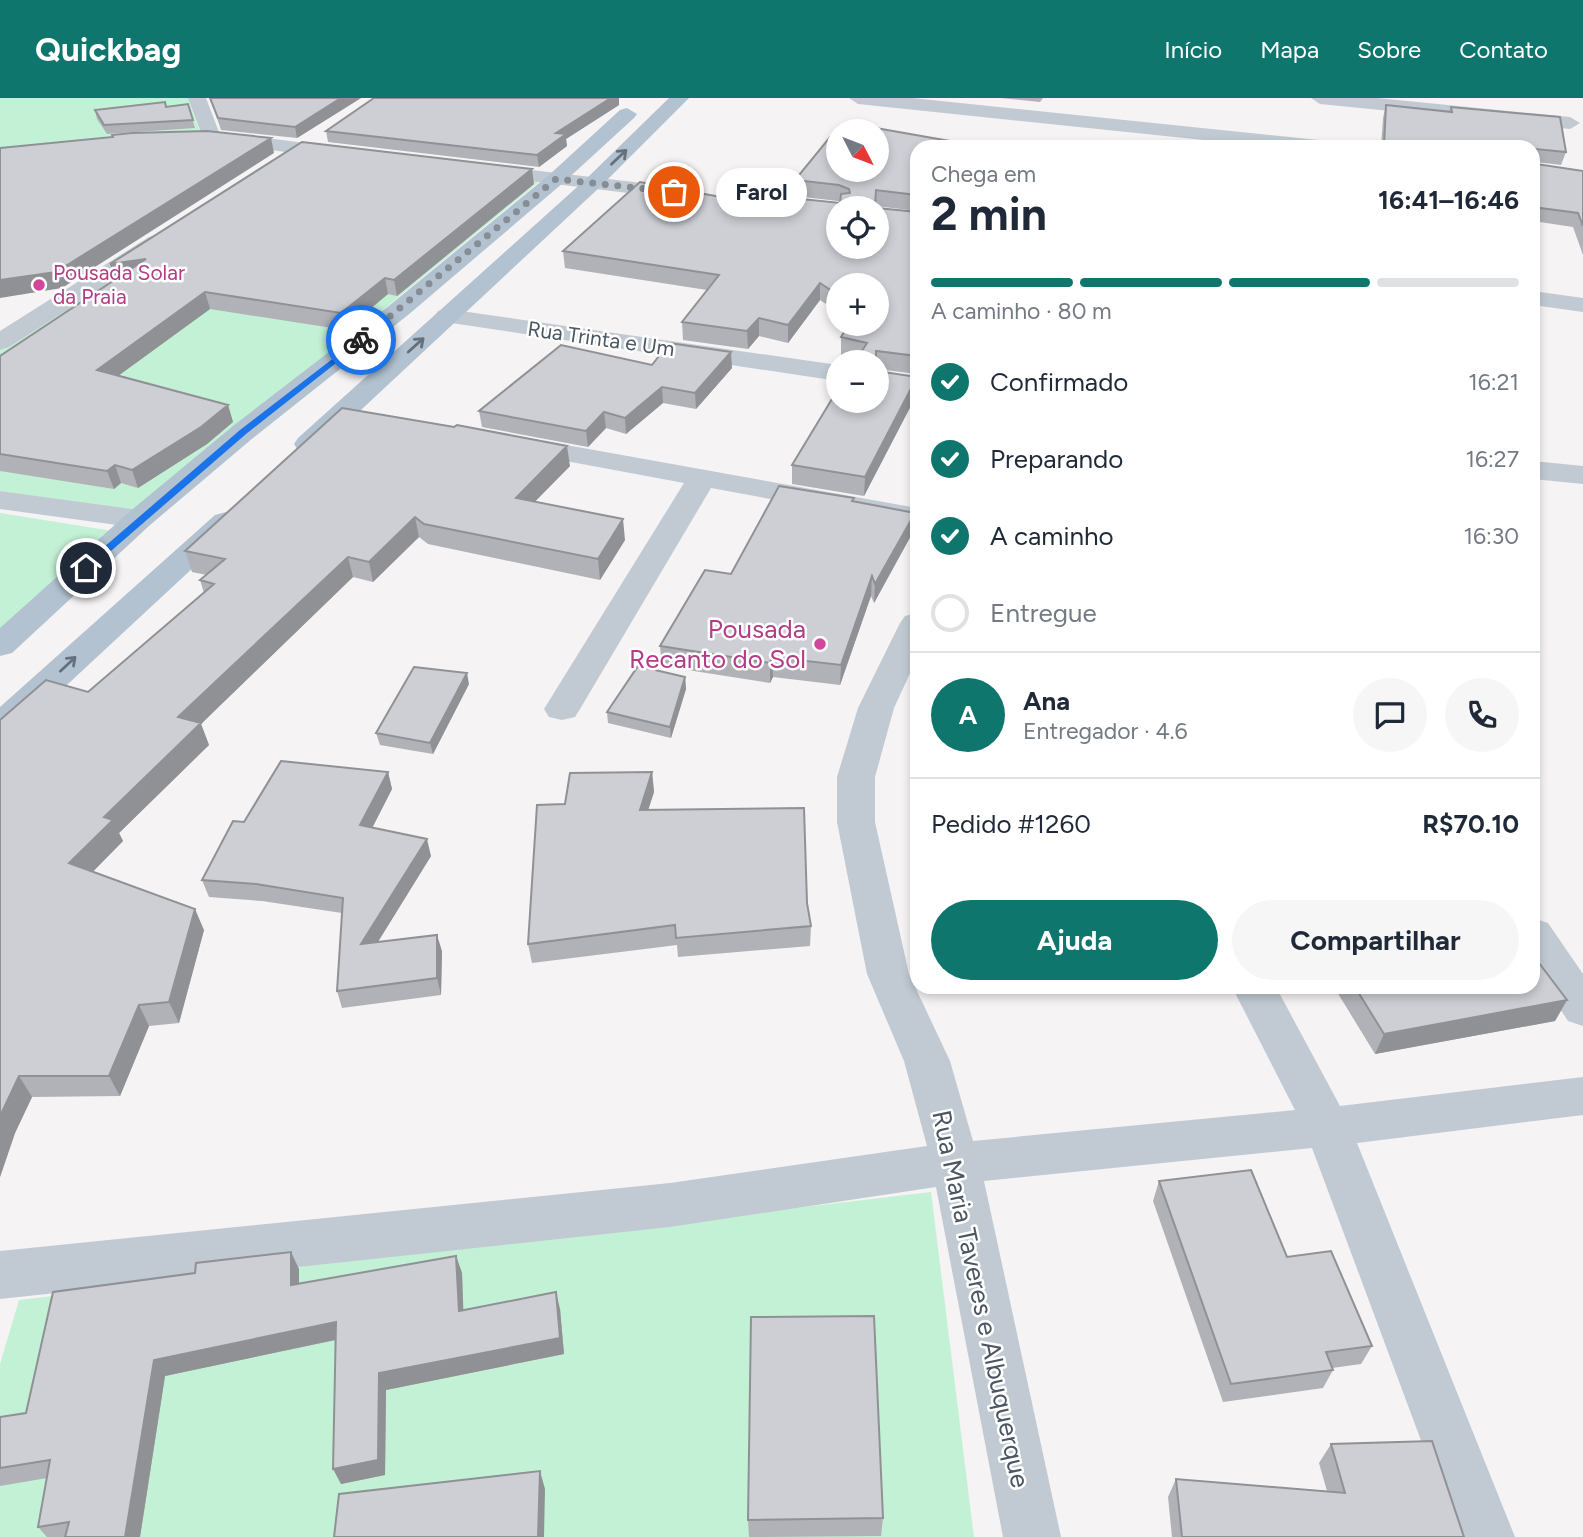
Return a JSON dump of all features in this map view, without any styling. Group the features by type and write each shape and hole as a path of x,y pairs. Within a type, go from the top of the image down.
{"main road":[{"path":"0,646 139,520 556,179 644,98"},
{"path":"286,464 593,183 680,98"},
{"path":"0,727 249,500"},
{"path":"66,586 137,600"}],"street":[{"path":"197,98 211,137"},
{"path":"858,98 953,102 1267,140"},
{"path":"1320,98 1570,123"},
{"path":"1550,98 1583,139"},
{"path":"1137,140 1144,126"},
{"path":"278,164 335,127"},
{"path":"186,138 211,137 369,157"},
{"path":"462,168 702,195"},
{"path":"0,342 174,231"},
{"path":"1540,299 1583,305"},
{"name":"Rua Trinta e Um","path":"447,316 826,371"},
{"path":"343,411 383,419"},
{"path":"489,439 701,480 910,516"},
{"path":"1540,471 1583,475"},
{"path":"562,709 701,480"},
{"path":"0,500 139,520"},
{"name":"Rua Maria Taveres e Albuquerque","path":"910,638 876,708 856,777 856,822 888,974 927,1061 956,1163 1032,1537"},
{"path":"1540,944 1583,1009"},
{"path":"1259,994 1327,1127 1486,1537"},
{"path":"0,1275 670,1205 956,1163 1327,1127 1583,1096"}],"green space":[{"path":"0,98 188,98 201,135 0,152"},
{"path":"303,154 540,181 138,511 0,491 0,349"},
{"path":"0,513 125,533 0,640"},
{"path":"931,1192 974,1537 0,1537 0,1364 19,1300"}],"building":[{"path":"210,98 341,98 295,127 218,118"},
{"path":"374,98 611,98 556,133 566,134 537,155 326,131"},
{"path":"165,102 166,107 188,104 193,120 104,125 95,110"},
{"path":"1386,105 1452,112 1451,107 1560,117 1566,152 1540,149 1540,140 1384,140"},
{"path":"889,130 944,140 910,140 910,194 876,190 876,196 841,196 850,193 849,189 839,185 795,180 826,142 826,182 889,182"},
{"path":"207,131 271,138 56,272 0,280 0,148 132,133"},
{"path":"302,142 532,169 394,280 385,278 341,313 205,292 97,370 228,405 201,427 132,470 115,465 107,471 0,454 0,356 146,259 110,264"},
{"path":"1540,165 1583,171 1583,226 1578,213 1540,208"},
{"path":"640,182 726,198 733,192 826,202 826,259 889,259 889,209 910,211 910,355 889,353 889,350 863,350 867,343 841,337 889,336 889,273 826,273 826,287 820,283 788,325 759,318 747,331 682,322 719,275 563,251"},
{"path":"669,343 731,352 695,393 662,387 625,418 604,412 586,431 479,411 561,345 652,365"},
{"path":"889,373 910,376 910,390 865,477 792,465 826,409 826,413 889,413"},
{"path":"342,408 454,427 457,425 567,446 516,498 623,519 598,559 424,524 415,517 369,562 348,557 178,717 201,723 104,817 113,820 69,863 195,909 169,1002 139,1005 109,1076 19,1076 0,1116 0,720 46,680 88,692 214,584 200,580 225,559 185,551"},
{"path":"779,486 854,498 852,501 910,512 910,522 875,584 872,576 841,665 772,657 770,663 660,646 705,570 731,574"},
{"path":"638,666 685,677 670,727 607,712"},
{"path":"414,667 467,673 430,743 376,733"},
{"path":"281,761 388,772 360,825 427,839 361,944 437,935 437,978 337,991 343,898 256,884 202,880 233,821 244,822"},
{"path":"652,772 640,810 804,808 807,903 811,926 676,938 675,925 528,944 537,805 565,804 570,773"},
{"path":"1540,964 1567,1000 1384,1034 1359,994 1540,994"},
{"path":"1251,1170 1287,1257 1331,1251 1372,1346 1326,1352 1333,1370 1231,1384 1159,1181"},
{"path":"291,1252 291,1285 456,1256 459,1311 556,1292 560,1338 379,1373 378,1460 333,1469 336,1322 154,1360 125,1537 65,1537 69,1522 38,1527 50,1460 0,1468 0,1417 26,1413 53,1292 195,1273 196,1263"},
{"path":"874,1316 883,1518 748,1520 751,1317"},
{"path":"1432,1441 1464,1537 1182,1537 1176,1479 1345,1493 1331,1444"},
{"path":"540,1471 538,1537 334,1537 339,1494"}],"way so far":[{"path":"361,340 556,179 674,192"}],"place":[{"name":"Farol","path":"674,192"},
{"name":"Pousada Solar da Praia","path":"39,285"},
{"name":"Pousada Recanto do Sol","path":"820,644"}],"route":[{"path":"86,568 243,432 361,340"}]}
